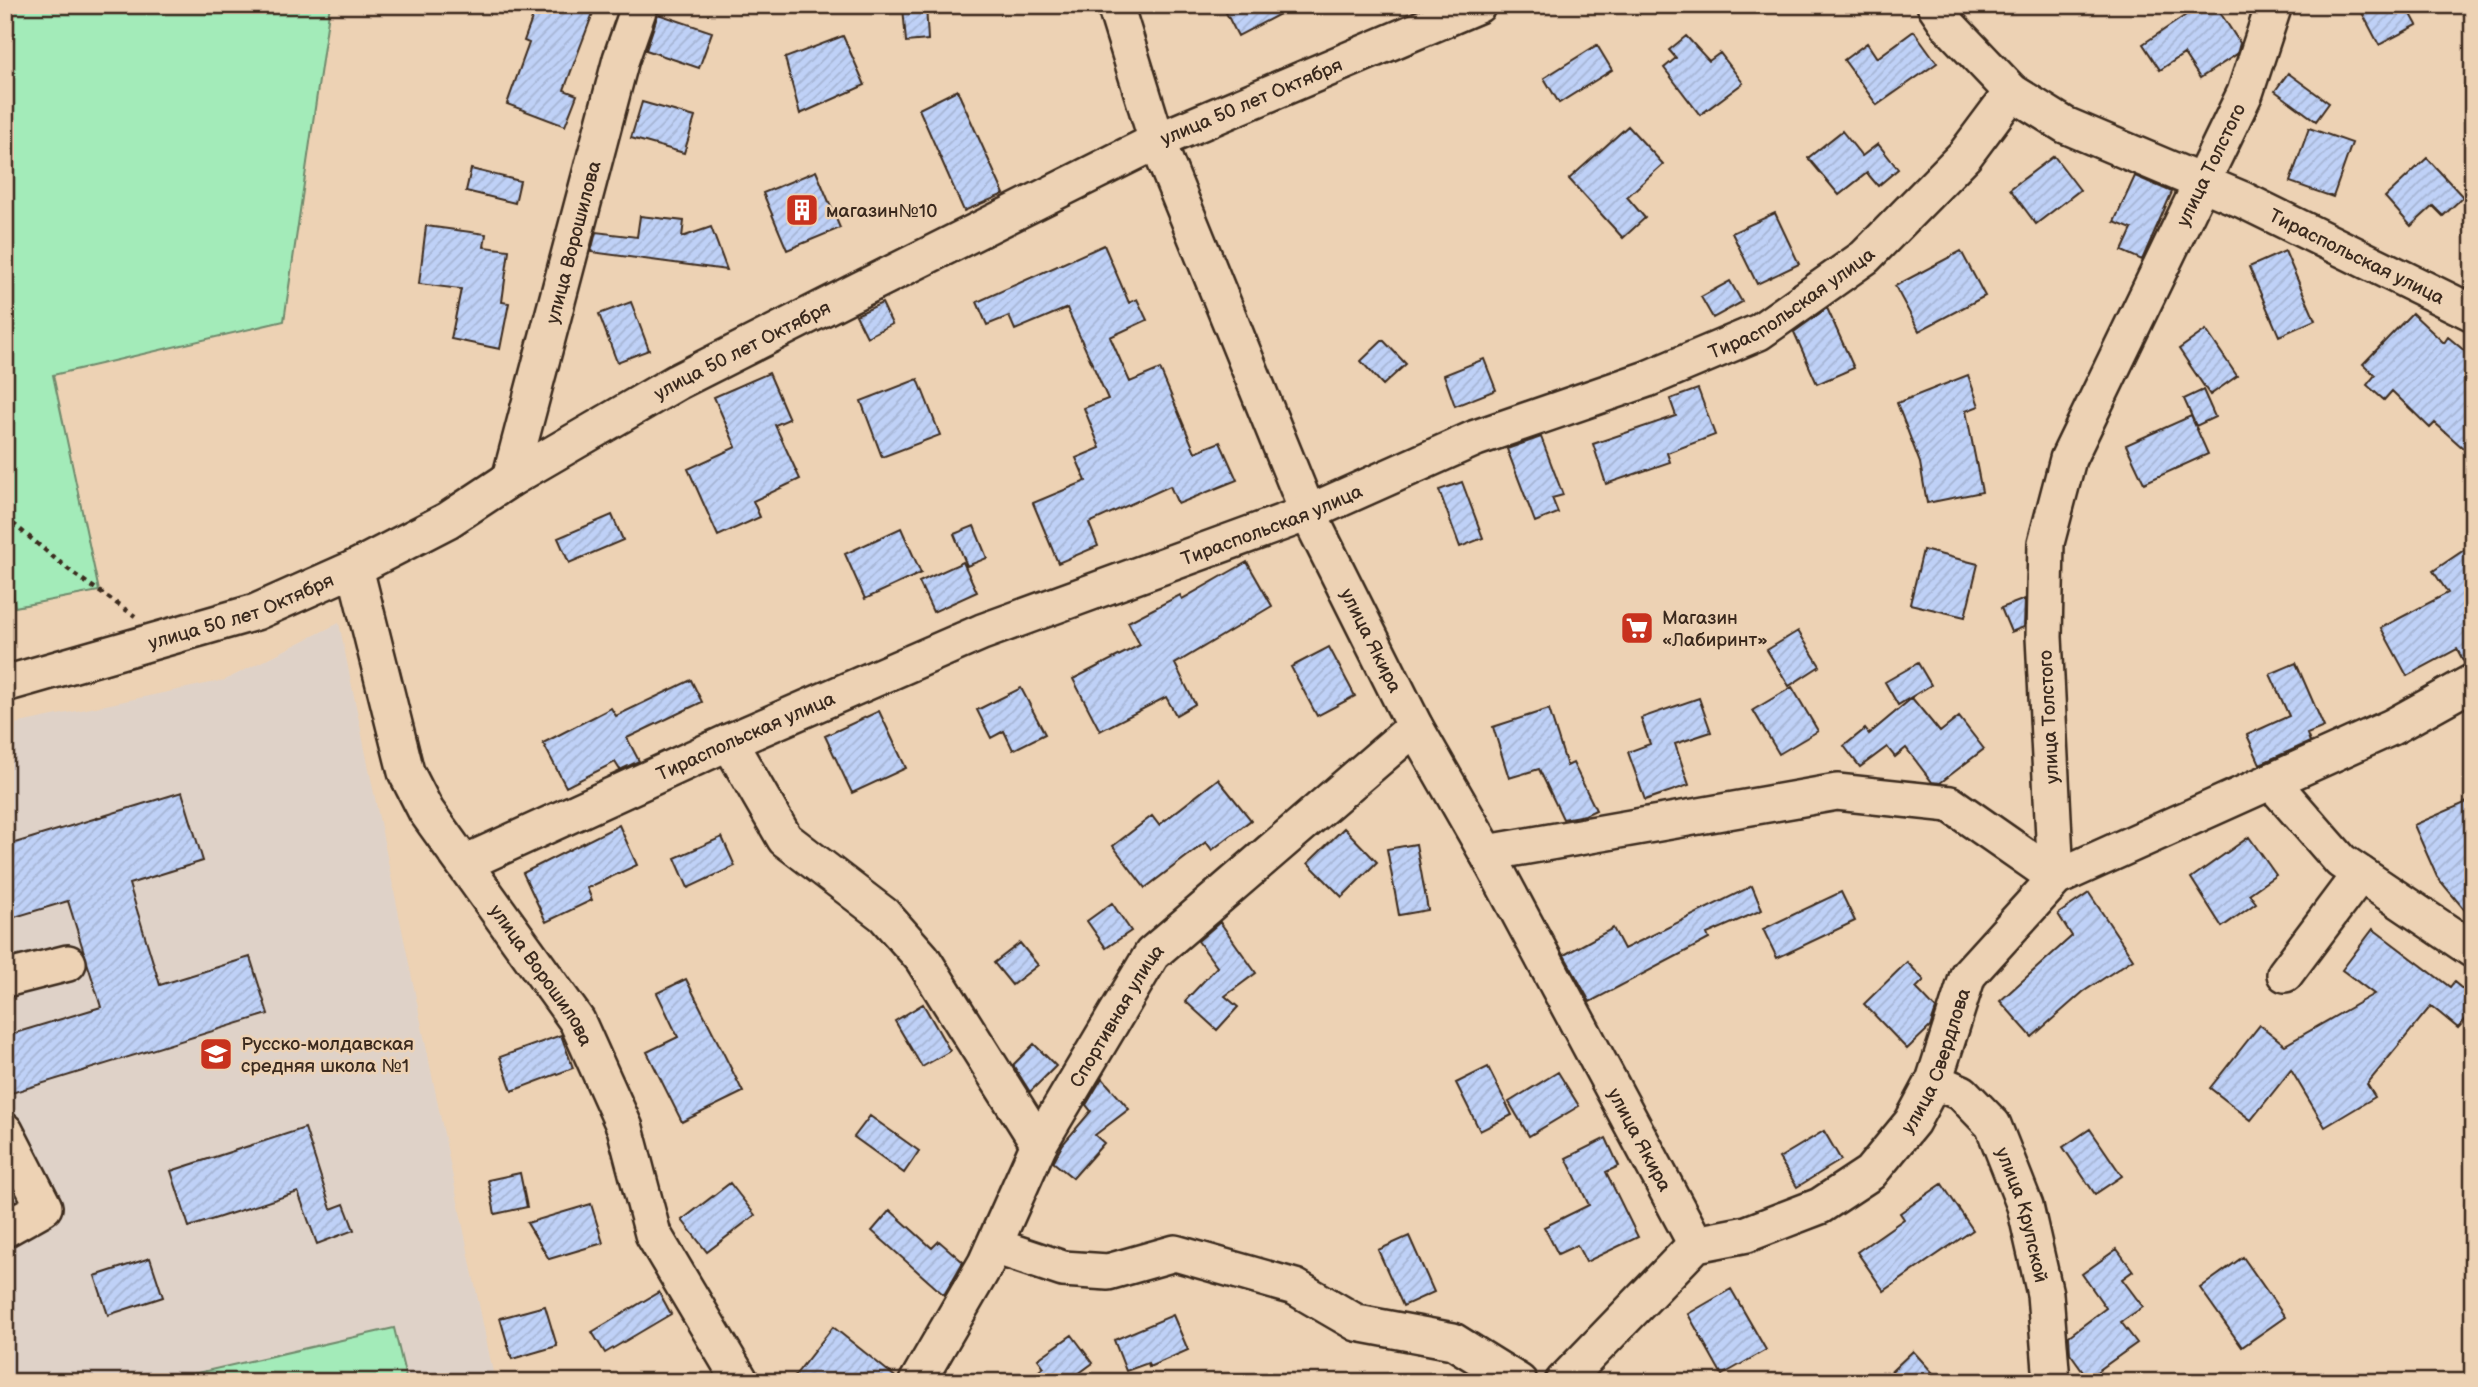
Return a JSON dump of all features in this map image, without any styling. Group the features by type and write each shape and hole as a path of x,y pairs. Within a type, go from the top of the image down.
{"street":[{"name":"улица Ворошилова","path":"510,479 621,59 640,5"},
{"name":"улица Якира","path":"1115,5 1157,141 1308,513 1415,727 1487,853 1696,1244"},
{"name":"улица 50 лет Октября","path":"5,684 256,612 355,568 448,520 510,479 677,382 1157,141 1478,5"},
{"name":"Тираспольская улица","path":"1935,5 1950,27 2012,92 2065,125 2243,200 2473,313"},
{"name":"улица Толстого","path":"2056,878 2044,637 2046,543 2068,459 2245,93 2274,5"},
{"name":"Тираспольская улица","path":"466,863 729,742 982,632 1308,513 1476,438 1647,379 1759,332 1865,257 1965,155 2012,92"},
{"name":"улица Ворошилова","path":"355,568 406,772 426,811 466,863 577,1021 625,1128 653,1234 741,1382"},
{"name":"улица Свердлова","path":"1696,1244 1747,1234 1819,1206 1870,1173 1912,1122 1934,1081 1968,975 2056,878 2392,727 2473,682"},
{"name":"Спортивная улица","path":"917,1382 994,1246 1038,1144 1152,954 1415,727"},
{"path":"729,742 785,839 884,915 922,958 1038,1144"},
{"path":"2271,781 2341,861 2473,950"},
{"path":"1487,853 1837,792 1950,804 2056,878"},
{"path":"2285,974 2360,874"},
{"path":"5,979 68,963"},
{"name":"улица Крупской","path":"1934,1081 1962,1093 1993,1125 2021,1194 2045,1294 2052,1382"},
{"path":"5,1131 44,1207 5,1229"},
{"path":"1563,1382 1696,1244"},
{"path":"994,1246 1063,1269 1108,1272 1175,1253 1296,1287 1357,1323 1452,1340 1519,1382"}],"path":[{"path":"5,517 74,574 168,638"}],"shaded area":[{"name":"Русско-молдавская средняя школа №1","path":"339,623 495,1382 5,1382 5,726 225,680"}],"green space":[{"path":"5,5 330,5 284,321 53,375 99,591 15,607 5,526"},
{"path":"394,1328 407,1382 158,1382"}],"building":[{"path":"537,5 596,5 564,90 577,95 565,126 507,104 529,43 524,41"},
{"path":"926,5 928,40 906,42 903,7"},
{"path":"1222,5 1297,5 1238,36"},
{"path":"2201,5 2215,5 2240,43 2237,54 2200,78 2184,54 2160,70 2143,44"},
{"path":"2358,5 2406,5 2417,25 2379,45"},
{"path":"658,14 712,32 699,68 646,50"},
{"path":"1914,31 1937,63 1877,105 1844,60 1867,43 1877,58"},
{"path":"843,36 865,85 800,114 785,58"},
{"path":"1686,36 1709,61 1720,53 1743,83 1700,115 1664,68 1676,58 1669,50"},
{"path":"1597,45 1612,70 1559,103 1544,78"},
{"path":"2288,73 2329,103 2316,121 2275,91"},
{"path":"957,90 1004,194 964,211 919,109"},
{"path":"642,102 695,117 684,153 631,138"},
{"path":"1628,126 1663,164 1627,197 1645,218 1623,238 1569,179"},
{"path":"2309,128 2352,143 2333,197 2290,182"},
{"path":"1842,131 1862,156 1878,144 1898,169 1878,186 1867,173 1839,195 1808,158"},
{"path":"2054,156 2080,190 2036,224 2010,189"},
{"path":"2427,158 2463,197 2443,216 2433,206 2411,226 2385,197"},
{"path":"471,169 520,181 515,203 466,191"},
{"name":"магазин№10","path":"816,171 840,228 787,250 763,193"},
{"path":"2135,176 2172,192 2142,260 2122,251 2132,229 2114,222"},
{"path":"1775,213 1799,264 1757,284 1732,233"},
{"path":"640,216 684,221 682,237 711,227 727,270 591,252 596,232 637,237"},
{"path":"426,226 486,234 484,247 509,250 502,302 509,303 500,349 451,339 461,289 419,284"},
{"path":"1104,245 1129,303 1137,299 1147,320 1110,337 1130,382 1160,369 1195,452 1220,442 1237,480 1178,504 1170,486 1089,523 1098,546 1058,563 1033,503 1086,481 1076,458 1100,448 1084,408 1108,399 1067,308 1015,330 1009,316 987,325 977,302"},
{"path":"1961,251 1985,296 1919,331 1895,286"},
{"path":"2285,251 2315,320 2279,336 2249,267"},
{"path":"1730,281 1742,302 1713,318 1701,297"},
{"path":"631,302 649,350 617,362 599,314"},
{"path":"882,303 892,324 867,337 856,315"},
{"path":"1827,308 1854,368 1817,384 1794,332"},
{"path":"2412,313 2444,343 2448,337 2473,358 2473,457 2435,423 2430,428 2392,391 2384,400 2367,385 2375,375 2363,364"},
{"path":"2206,330 2237,376 2210,395 2179,349"},
{"path":"1383,340 1406,364 1383,385 1361,361"},
{"path":"1484,359 1496,390 1455,406 1444,375"},
{"path":"769,373 789,419 775,425 800,479 753,501 760,517 718,536 688,469 736,447 714,397"},
{"path":"1968,375 1979,406 1966,411 1982,492 1927,503 1920,463 1897,403"},
{"path":"918,379 940,435 882,457 861,401"},
{"path":"1698,389 1715,435 1667,453 1670,462 1606,484 1593,444 1676,416 1670,399"},
{"path":"2203,390 2215,417 2196,426 2184,399"},
{"path":"2191,416 2208,454 2144,483 2126,445"},
{"path":"1541,437 1563,495 1552,498 1558,513 1535,522 1507,449"},
{"path":"1462,482 1483,538 1460,547 1439,490"},
{"path":"612,515 623,540 569,563 558,538"},
{"path":"974,526 987,558 967,566 954,534"},
{"path":"901,528 921,573 865,599 845,554"},
{"path":"2473,544 2473,662 2465,664 2457,649 2407,676 2381,628 2448,593 2433,571"},
{"path":"1923,550 1978,564 1965,617 1910,604"},
{"path":"963,562 977,592 933,612 919,582"},
{"path":"1247,562 1272,606 1175,664 1195,704 1176,715 1166,697 1100,731 1073,679 1140,645 1128,622 1180,595 1182,599"},
{"path":"2025,599 2024,627 2011,632 2001,608"},
{"path":"1798,631 1820,666 1789,686 1767,650"},
{"path":"1329,647 1355,696 1317,716 1291,667"},
{"path":"1918,663 1931,685 1898,705 1885,682"},
{"path":"2296,663 2324,727 2307,734 2310,742 2260,764 2247,735 2289,716 2270,674"},
{"path":"691,680 702,702 627,738 639,761 620,770 615,762 566,787 543,743 611,708 616,716"},
{"path":"1792,687 1818,731 1779,754 1753,710"},
{"path":"1021,688 1045,734 1013,750 1004,731 991,738 977,710"},
{"path":"1699,698 1711,732 1675,744 1689,785 1645,800 1628,752 1650,744 1641,718"},
{"path":"1912,698 1940,732 1959,717 1984,749 1940,783 1932,782 1906,748 1895,757 1887,747 1860,767 1844,746 1865,729 1869,734"},
{"path":"1549,709 1567,766 1573,763 1596,810 1585,815 1563,819 1539,769 1509,778 1493,727"},
{"path":"879,711 906,768 852,793 825,736"},
{"path":"1218,779 1251,820 1212,850 1206,842 1145,888 1113,846 1152,816 1159,825"},
{"path":"182,792 203,861 129,884 160,985 250,957 268,1014 5,1095 5,1036 101,1007 68,901 5,920 5,846"},
{"path":"2467,802 2473,814 2473,920 2437,877 2414,825"},
{"path":"619,825 637,865 587,888 592,900 546,922 523,873"},
{"path":"1344,828 1377,862 1342,897 1308,863"},
{"path":"722,837 735,866 688,888 675,858"},
{"path":"2249,837 2276,875 2249,894 2256,903 2222,927 2191,878"},
{"path":"1416,844 1428,910 1399,915 1387,849"},
{"path":"1752,886 1762,910 1707,934 1709,939 1590,1002 1564,955 1613,928 1624,949"},
{"path":"1841,892 1855,921 1777,958 1763,929"},
{"path":"2089,893 2133,959 2083,992 2032,1037 2000,1001 2072,936 2058,914"},
{"path":"1112,903 1131,931 1106,948 1087,921"},
{"path":"1220,922 1256,973 1225,996 1238,1007 1217,1030 1185,1001 1217,967 1198,941"},
{"path":"2373,929 2450,987 2454,982 2473,998 2473,1011 2458,1028 2431,1006 2367,1084 2375,1097 2325,1127 2291,1070 2251,1120 2210,1088 2260,1025 2285,1045 2374,994 2342,970"},
{"path":"1020,943 1038,965 1012,985 994,963"},
{"path":"1907,962 1924,980 1916,988 1936,1009 1930,1027 1907,1049 1864,1004"},
{"path":"686,979 743,1092 682,1122 647,1052 678,1037 657,993"},
{"path":"923,1004 950,1051 922,1067 895,1021"},
{"path":"561,1035 573,1068 512,1091 500,1057"},
{"path":"1034,1044 1056,1066 1030,1092 1013,1065"},
{"path":"1488,1067 1512,1115 1480,1131 1456,1083"},
{"path":"1558,1072 1579,1106 1529,1136 1509,1102"},
{"path":"1102,1078 1129,1109 1095,1135 1104,1143 1073,1178 1053,1162 1063,1144 1091,1111 1086,1105"},
{"path":"870,1116 919,1151 904,1173 854,1137"},
{"path":"305,1128 331,1209 344,1204 354,1230 317,1244 298,1192 189,1227 171,1171"},
{"path":"2090,1129 2122,1176 2095,1194 2063,1147"},
{"path":"1824,1131 1841,1160 1797,1187 1779,1158"},
{"path":"1606,1138 1619,1166 1606,1172 1638,1237 1586,1262 1577,1245 1558,1254 1544,1227 1589,1205 1566,1158"},
{"path":"520,1173 527,1207 495,1214 488,1180"},
{"path":"730,1183 755,1215 707,1252 682,1220"},
{"path":"1942,1184 1973,1230 1884,1291 1857,1252 1904,1219 1900,1213"},
{"path":"591,1204 603,1243 549,1259 527,1223"},
{"path":"890,1210 932,1248 939,1241 963,1262 944,1295 872,1231"},
{"path":"1409,1236 1434,1292 1403,1306 1378,1250"},
{"path":"2117,1249 2133,1271 2122,1279 2143,1307 2121,1322 2137,1343 2088,1378 2070,1353 2069,1336 2106,1308 2082,1274"},
{"path":"2243,1257 2285,1317 2242,1347 2200,1288"},
{"path":"150,1258 163,1297 108,1315 95,1276"},
{"path":"1731,1289 1766,1350 1722,1375 1688,1314"},
{"path":"659,1292 671,1314 605,1353 592,1332"},
{"path":"545,1306 557,1346 512,1359 500,1318"},
{"path":"1173,1315 1188,1350 1149,1367 1148,1363 1126,1371 1114,1340"},
{"path":"833,1327 898,1379 897,1382 790,1382"},
{"path":"1072,1335 1093,1363 1067,1382 1025,1382 1044,1367 1038,1359"},
{"path":"1913,1351 1941,1382 1880,1382"}],"place":[{"name":"магазин№10","path":"802,210"},
{"name":"Магазин «Лабиринт»","path":"1637,628"},
{"name":"Русско-молдавская средняя школа №1","path":"216,1054"}]}
